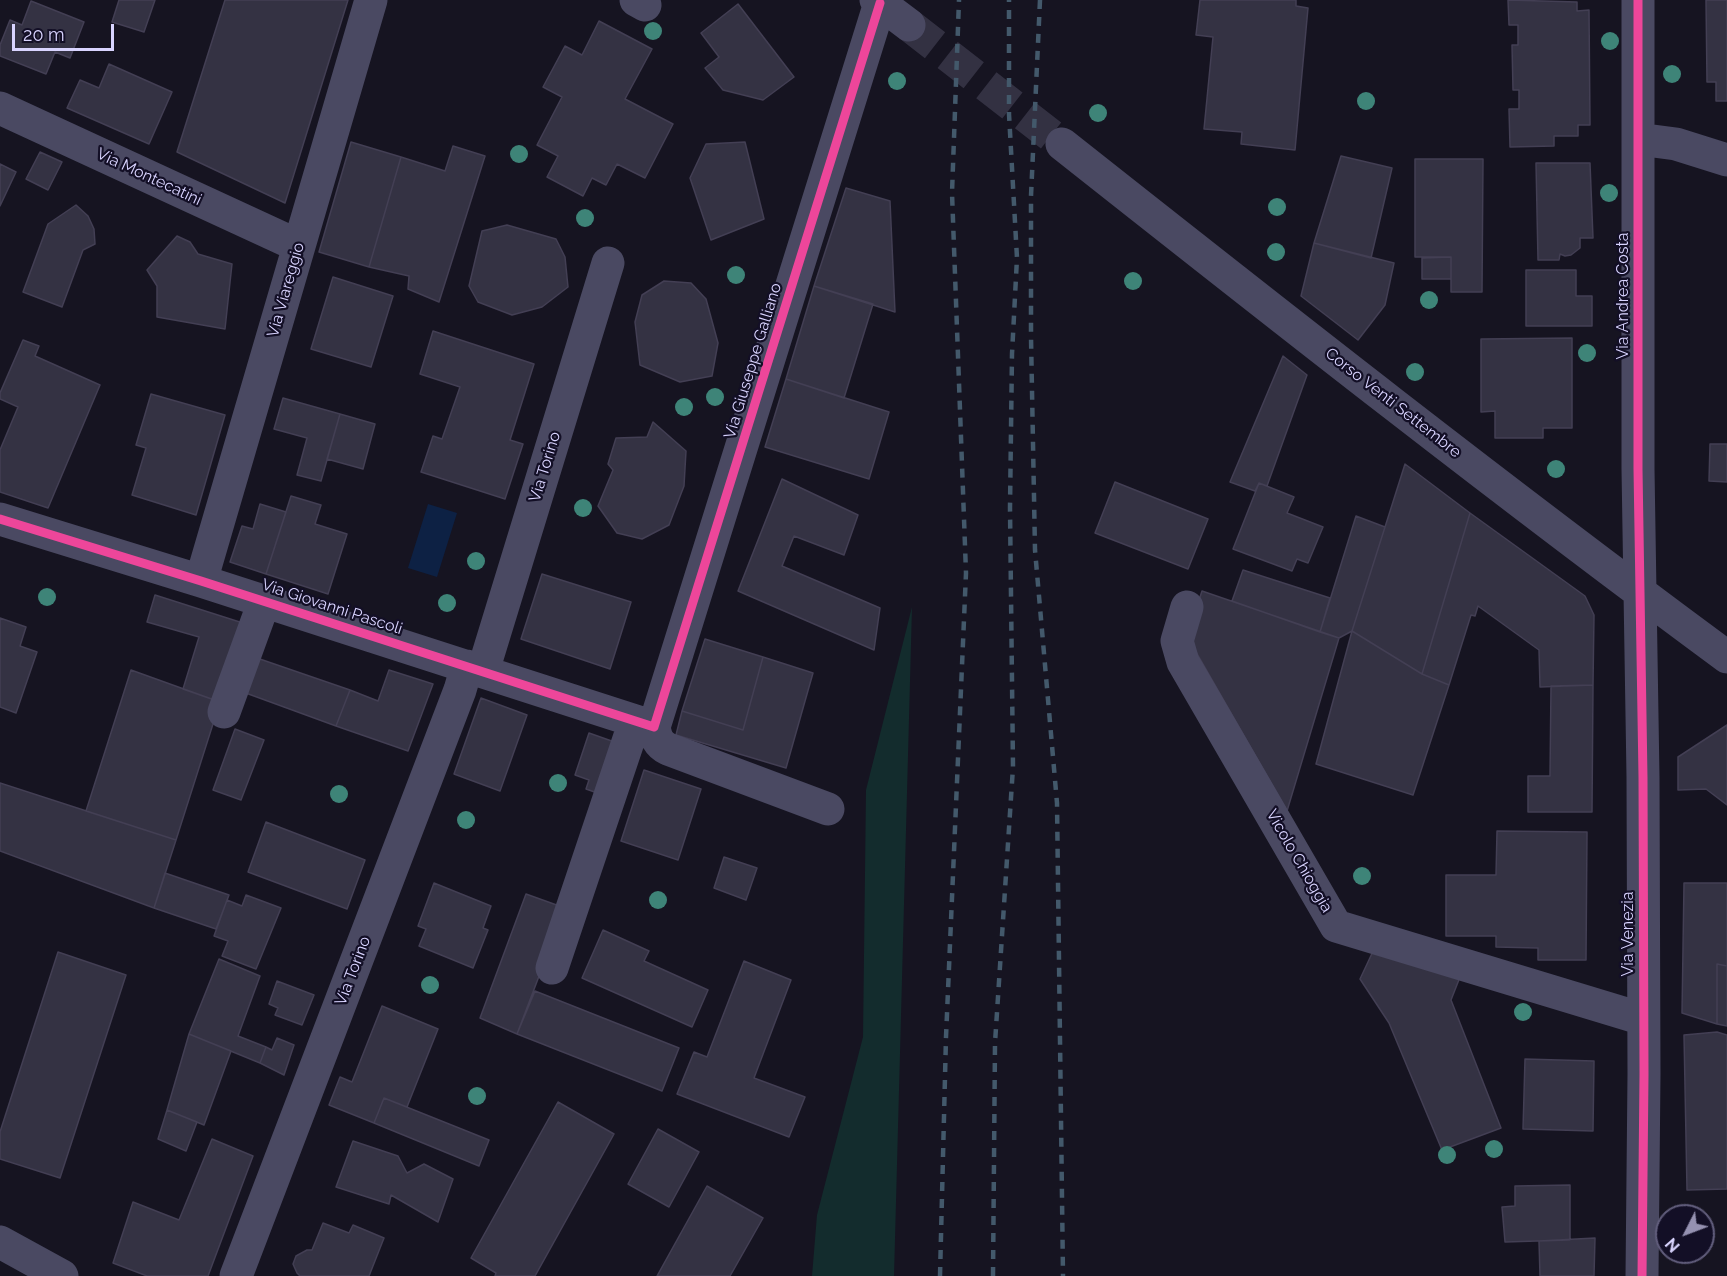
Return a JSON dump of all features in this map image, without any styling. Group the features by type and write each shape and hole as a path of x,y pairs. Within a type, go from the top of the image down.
{"street":[{"name":"Via Viareggio","path":"201,580 371,0"},
{"name":"Via Andrea Costa","path":"1638,0 1638,592"},
{"path":"878,2 909,25"},
{"name":"Via Giuseppe Galliano","path":"552,968 644,724 878,2"},
{"name":"Via Montecatini","path":"0,108 299,246"},
{"path":"1638,139 1693,148 1727,160"},
{"name":"Corso Venti Settembre","path":"1062,144 1239,284 1638,592 1727,657"},
{"name":"Via Torino","path":"236,1276 460,690 475,668 608,263"},
{"name":"Via Giovanni Pascoli","path":"0,519 201,580 644,724"},
{"name":"Via Venezia","path":"1638,592 1643,777 1642,1276"},
{"path":"224,712 264,602"},
{"name":"Vicolo Chioggia","path":"1187,607 1177,641 1183,662 1336,926 1643,1019"},
{"path":"644,724 668,749 828,809"},
{"path":"10,1257 62,1276"}],"green space":[{"path":"912,607 894,1276 812,1276 817,1215 863,1037 866,790"}],"water":[{"path":"428,504 457,513 437,577 408,568"}],"building":[{"path":"119,0 155,0 144,32 112,22"},
{"path":"225,0 348,0 285,203 177,152"},
{"path":"1200,0 1296,0 1296,6 1308,8 1295,150 1241,144 1242,132 1204,129 1213,37 1196,35"},
{"path":"1508,0 1577,2 1577,11 1589,10 1590,125 1578,125 1578,136 1554,136 1554,146 1510,147 1509,109 1519,109 1519,90 1513,90 1512,45 1518,45 1518,25 1509,25"},
{"path":"1706,0 1727,0 1727,101 1716,101 1716,82 1707,82"},
{"path":"31,1 84,22 70,58 55,52 46,74 0,56 0,45 10,20 22,25"},
{"path":"738,4 794,77 763,100 723,90 705,68 719,57 701,33"},
{"path":"599,21 652,49 625,99 673,124 645,178 617,164 606,185 592,178 583,196 547,177 558,156 537,145 562,97 543,87 565,46 582,55"},
{"path":"109,64 172,92 149,144 67,108 80,80 99,88"},
{"path":"351,142 401,157 369,267 319,252"},
{"path":"745,142 764,219 711,240 690,178 706,144"},
{"path":"453,146 485,156 439,302 408,289 409,276 369,267 401,157 445,171"},
{"path":"40,152 62,162 48,190 26,179"},
{"path":"1341,156 1392,168 1371,258 1314,243"},
{"path":"1415,159 1483,159 1482,292 1451,292 1451,257 1415,257"},
{"path":"1536,163 1590,163 1593,238 1580,238 1580,248 1571,255 1560,254 1559,260 1538,260"},
{"path":"0,164 16,172 0,206"},
{"path":"846,188 890,201 895,312 814,286"},
{"path":"76,205 88,216 94,229 95,244 83,250 62,307 23,292 48,224"},
{"path":"507,225 556,239 565,257 568,287 542,307 512,315 478,302 469,286 482,231"},
{"path":"177,236 190,242 198,254 232,264 225,329 157,317 157,286 147,270"},
{"path":"1314,243 1394,263 1385,305 1358,340 1301,296"},
{"path":"1451,257 1451,279 1422,279 1422,258"},
{"path":"1526,270 1576,270 1576,296 1592,296 1592,326 1526,326"},
{"path":"333,277 393,296 371,367 311,349"},
{"path":"664,281 691,283 706,299 718,343 712,376 680,382 640,365 635,322 642,295"},
{"path":"814,286 873,304 844,398 786,379"},
{"path":"433,331 534,364 510,440 523,444 505,499 421,472 433,436 442,439 460,387 420,374"},
{"path":"1572,338 1572,428 1543,428 1543,438 1495,438 1495,411 1481,412 1481,339"},
{"path":"23,340 39,346 35,356 100,385 48,508 0,492 0,450 18,407 0,399 0,393"},
{"path":"1283,356 1307,375 1267,486 1259,483 1255,491 1230,482"},
{"path":"786,379 889,412 869,479 765,447"},
{"path":"151,394 225,415 196,515 132,495 146,448 136,445"},
{"path":"283,398 340,414 321,481 297,475 307,438 274,429"},
{"path":"340,414 375,424 363,469 327,459"},
{"path":"653,422 686,451 684,486 669,525 642,539 617,533 598,506 613,470 608,464 616,438 647,437"},
{"path":"1710,444 1727,444 1727,482 1709,481"},
{"path":"1405,464 1470,513 1422,674 1352,631"},
{"path":"782,479 858,515 844,555 794,536 782,566 880,608 874,650 738,591"},
{"path":"1115,482 1208,519 1188,569 1095,533"},
{"path":"1259,483 1294,497 1287,513 1323,527 1308,563 1297,559 1292,571 1233,549"},
{"path":"291,496 321,505 315,524 347,534 328,594 266,574"},
{"path":"260,504 286,512 266,574 230,562 242,526 253,529"},
{"path":"1470,513 1585,596 1594,615 1593,685 1540,687 1539,650 1478,606 1475,616 1471,615 1449,685 1422,674"},
{"path":"1356,516 1385,527 1352,631 1339,638 1320,632"},
{"path":"1243,570 1330,598 1320,632 1232,601"},
{"path":"542,574 631,602 610,669 521,639"},
{"path":"1202,591 1339,638 1287,811 1187,636"},
{"path":"155,595 246,624 220,702 183,689 199,637 147,622"},
{"path":"0,618 26,627 20,646 37,652 16,713 0,707"},
{"path":"1352,631 1422,674 1449,685 1413,795 1316,764"},
{"path":"705,639 763,657 743,730 682,711"},
{"path":"254,657 350,690 336,726 243,692"},
{"path":"763,657 813,673 786,768 676,735 682,711 743,730"},
{"path":"131,670 220,702 176,840 86,811"},
{"path":"389,670 433,684 408,751 336,726 350,690 378,701"},
{"path":"1593,685 1592,812 1528,812 1528,776 1550,776 1551,686"},
{"path":"481,698 527,715 500,791 454,774"},
{"path":"1727,725 1727,805 1706,789 1678,790 1678,757"},
{"path":"235,729 264,740 241,800 213,790"},
{"path":"589,733 623,745 606,796 586,789 589,780 575,775"},
{"path":"644,770 701,789 678,860 621,841"},
{"path":"0,783 176,840 154,908 0,851"},
{"path":"266,822 365,860 347,909 248,872"},
{"path":"1497,831 1587,832 1586,960 1538,960 1538,948 1496,947 1496,936 1446,936 1446,875 1496,875"},
{"path":"724,857 757,868 746,900 714,888"},
{"path":"165,873 229,895 216,929 154,908"},
{"path":"434,883 491,906 483,928 488,930 473,968 419,946 426,929 418,926"},
{"path":"1684,883 1727,883 1727,966 1717,964 1717,1024 1682,1013"},
{"path":"526,894 565,908 517,1034 480,1018"},
{"path":"246,895 281,908 256,969 222,956 228,941 214,936 227,900 242,906"},
{"path":"603,930 649,951 644,961 708,990 692,1027 582,978"},
{"path":"1375,947 1462,972 1451,1000 1501,1128 1442,1150 1389,1023 1360,979"},
{"path":"58,952 126,975 60,1178 0,1159 0,1132"},
{"path":"219,959 260,976 238,1036 266,1047 260,1063 189,1034"},
{"path":"744,961 791,980 754,1078 805,1097 789,1137 677,1094 694,1052 707,1057"},
{"path":"1717,964 1727,966 1727,1026 1717,1024"},
{"path":"277,981 314,995 302,1025 275,1015 278,1008 269,1004"},
{"path":"535,991 679,1048 662,1091 517,1034"},
{"path":"382,1006 438,1029 407,1107 384,1098 374,1123 329,1105 340,1077 352,1082"},
{"path":"1717,1032 1727,1035 1727,1189 1687,1190 1684,1035"},
{"path":"189,1034 231,1051 204,1125 167,1110"},
{"path":"277,1038 294,1045 284,1075 260,1063 266,1047 272,1050"},
{"path":"1525,1059 1594,1061 1593,1131 1523,1129"},
{"path":"384,1098 489,1140 479,1166 374,1123"},
{"path":"558,1102 614,1134 535,1276 495,1276 496,1273 471,1258"},
{"path":"167,1110 197,1122 186,1151 158,1139"},
{"path":"658,1129 699,1152 669,1207 628,1184"},
{"path":"212,1139 253,1156 208,1276 147,1276 113,1263 133,1202 179,1220"},
{"path":"353,1141 398,1156 407,1173 424,1164 453,1179 438,1222 391,1195 389,1204 336,1187"},
{"path":"1570,1185 1570,1240 1505,1242 1502,1207 1515,1206 1515,1186"},
{"path":"707,1186 763,1218 730,1276 657,1276"},
{"path":"323,1223 349,1233 353,1225 384,1238 369,1276 300,1276 297,1273 293,1264 296,1256 312,1250"},
{"path":"1595,1238 1594,1276 1540,1276 1539,1241"}],"tunnel":[{"path":"909,25 1062,144"}],"railway":[{"path":"940,1276 946,1037 966,573 952,193 959,0"},
{"path":"993,1276 995,1043 1013,767 1010,508 1012,354 1017,258 1009,114 1009,0"},
{"path":"1040,0 1031,196 1031,337 1035,550 1057,803 1063,1276"}],"cycle path":[{"path":"1638,0 1638,469 1643,777 1644,1074 1642,1276"},
{"path":"0,519 201,581 654,727 880,3"}]}
